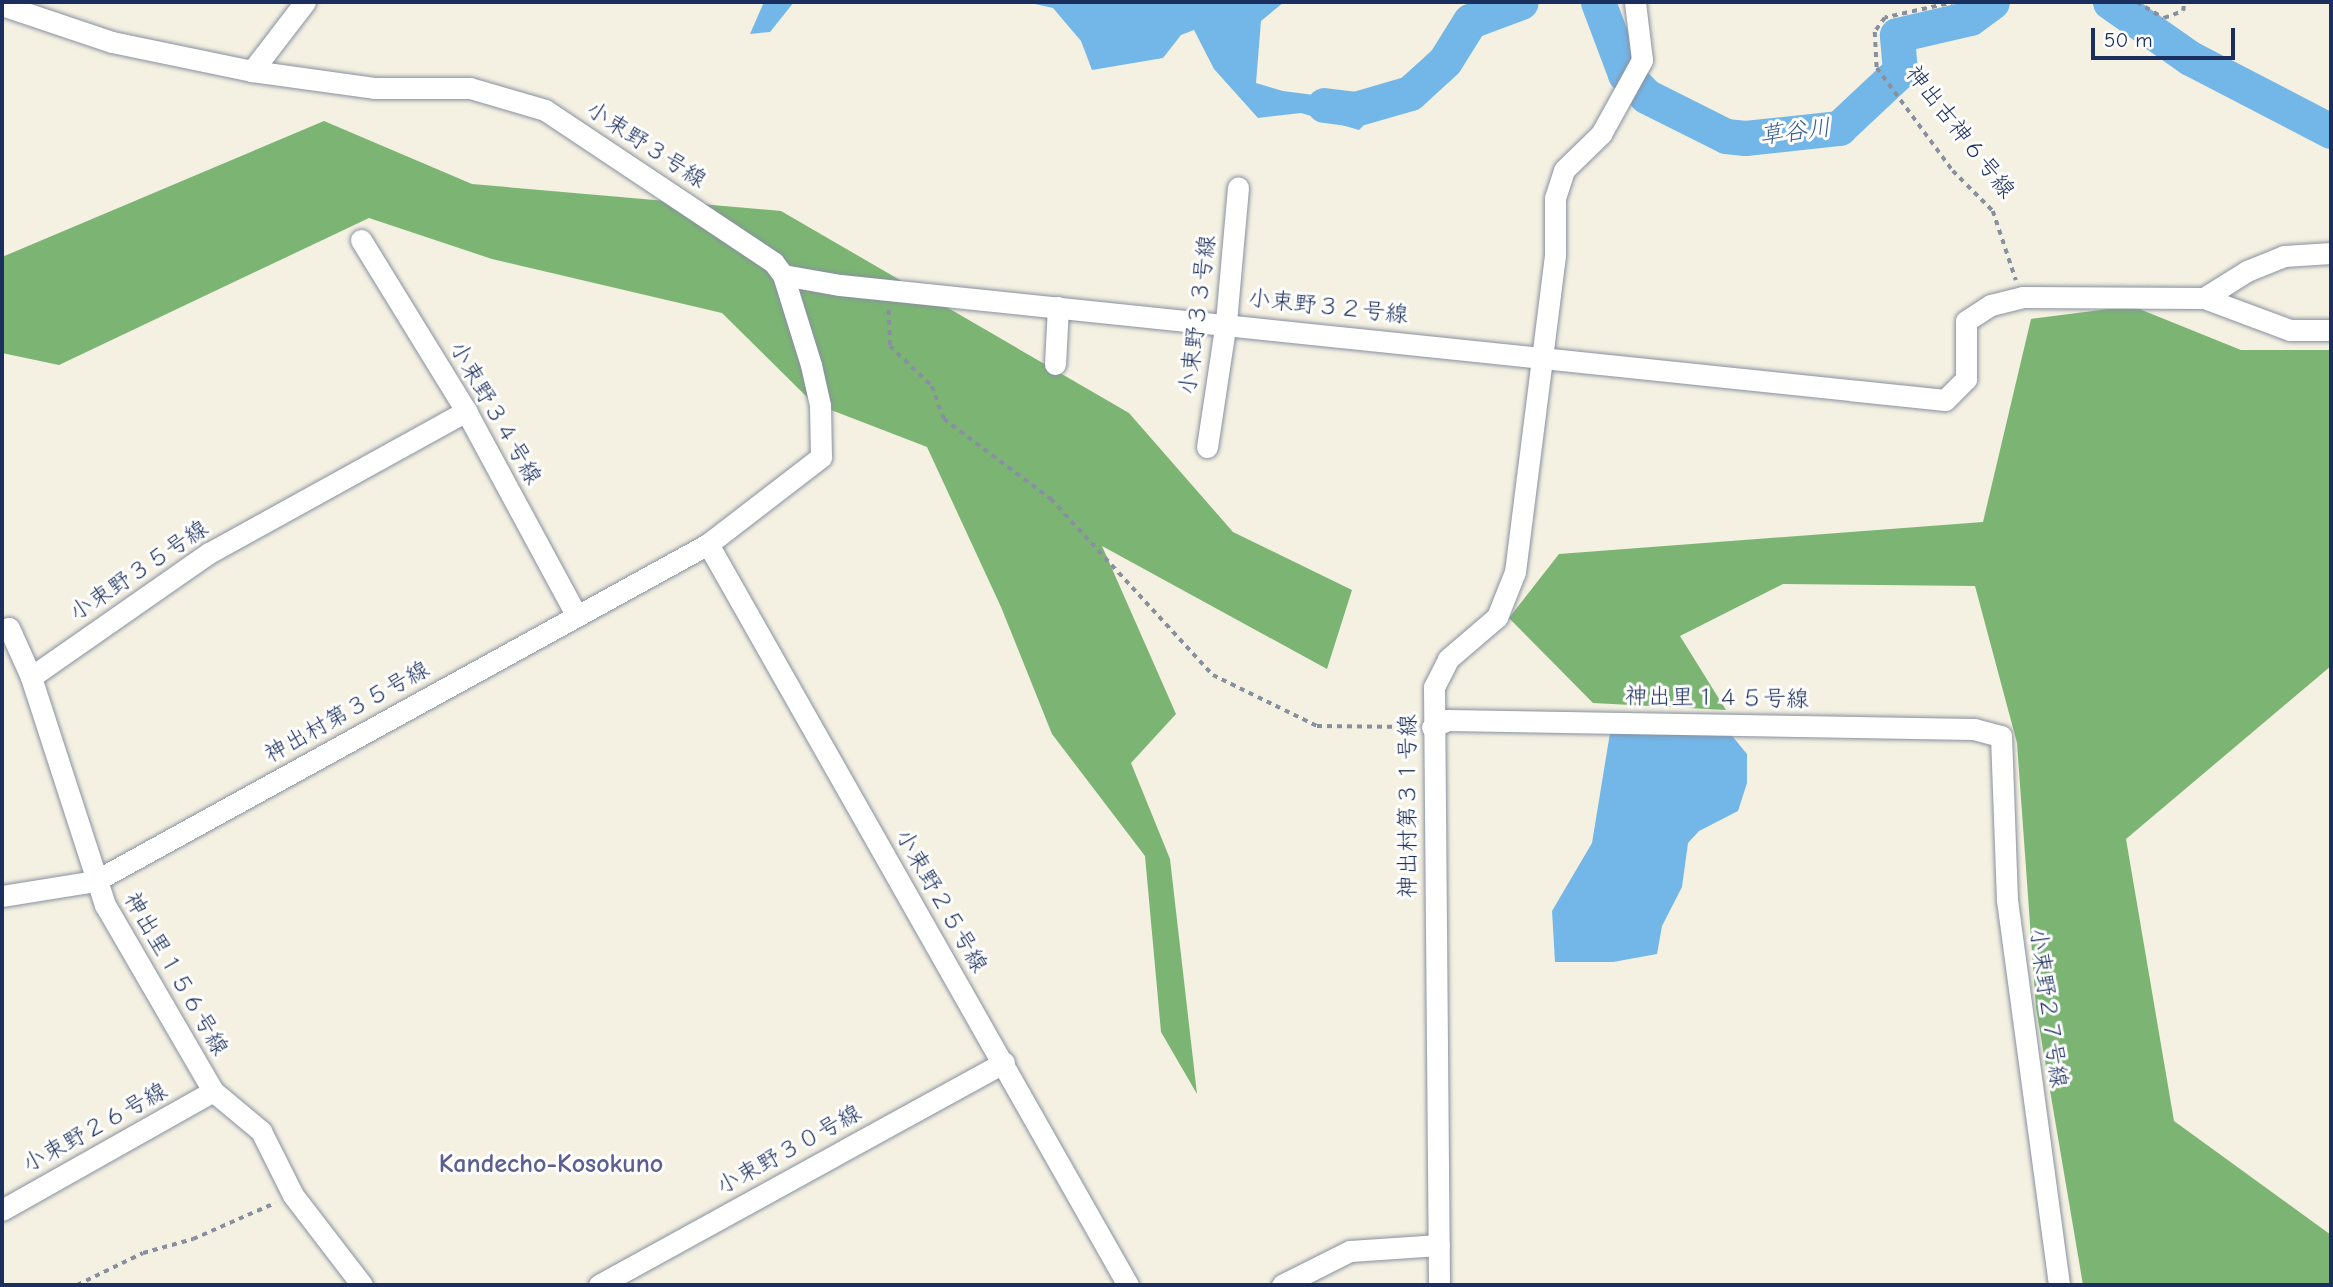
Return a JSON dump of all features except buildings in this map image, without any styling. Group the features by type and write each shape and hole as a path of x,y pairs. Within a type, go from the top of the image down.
{"street":[{"path":"252,71 305,2"},
{"name":"神出村第３１号線","path":"1439,1285 1432,727 1434,687 1448,659 1497,617 1515,572 1555,255 1555,198 1564,170 1601,134 1642,60 1635,2"},
{"name":"小束野３号線","path":"2,5 138,48 252,71 374,88 470,89 545,110 774,263 783,275"},
{"name":"小束野３３号線","path":"1207,447 1226,322 1238,188"},
{"name":"小束野３４号線","path":"361,240 466,411 577,615"},
{"path":"2204,298 2247,271 2284,256 2331,253"},
{"path":"708,544 821,457 820,405 783,275"},
{"name":"小束野３２号線","path":"783,275 889,290 1226,322 1945,400 1954,396 1966,379 1966,321 1991,305 2023,297"},
{"path":"2023,297 2204,298 2290,330 2331,330"},
{"path":"1055,364 1058,307"},
{"name":"小束野３５号線","path":"31,677 209,553 466,411"},
{"name":"神出村第３５号線","path":"2,896 95,881 708,544"},
{"name":"小束野２５号線","path":"708,544 1128,1285"},
{"path":"2,630 9,628 31,677 95,881"},
{"name":"神出里１４５号線","path":"1432,727 1448,720 1905,727 1974,729 2001,736"},
{"name":"小束野２７号線","path":"2001,736 2007,900 2059,1285"},
{"name":"神出里１５６号線","path":"95,881 105,905 213,1091"},
{"name":"小束野３０号線","path":"599,1285 1004,1062"},
{"path":"213,1091 261,1131 293,1195 362,1285"},
{"name":"小束野２６号線","path":"2,1209 213,1091"},
{"path":"1283,1285 1350,1251 1439,1245"}],"path":[{"name":"神出古神６号線","path":"1956,2 1885,18 1875,32 1877,68 1953,172 1993,211 2023,297"},
{"path":"2137,2 2164,18 2183,10 2184,2"},
{"path":"889,290 890,346 932,386 944,419 1051,499 1213,675 1317,726 1432,727"},
{"path":"77,1285 143,1252 193,1239 293,1195"}],"green space":[{"path":"324,121 472,184 781,211 1129,413 1233,532 1352,590 1327,669 1102,546 1176,714 1131,763 1170,859 1197,1094 1161,1032 1145,856 1052,734 1001,607 927,447 813,403 722,313 492,259 369,218 59,365 2,353 2,257"},
{"path":"2132,306 2241,350 2331,350 2331,666 2126,839 2174,1121 2331,1235 2331,1285 2083,1285 2036,1008 2017,743 1975,586 1783,584 1680,636 1726,710 1593,703 1509,618 1559,554 1983,522 2031,319"}],"water":[{"path":"764,2 794,2 770,32 750,34"},
{"path":"1026,2 1284,2 1261,21 1256,83 1283,91 1368,102 1378,111 1359,130 1301,113 1258,118 1214,69 1194,30 1181,35 1163,58 1092,70 1081,41 1053,8"},
{"path":"1728,731 1747,754 1747,783 1738,811 1699,831 1688,843 1682,887 1662,926 1657,954 1613,962 1555,962 1552,911 1592,843 1610,733"}],"waterway":[{"name":"草谷川","path":"1324,105 1355,109 1410,93 1445,61 1470,21 1521,2"},
{"name":"草谷川","path":"1598,2 1625,74 1646,96 1726,136 1745,138 1839,128 1900,71 1897,35 1970,18 1992,2"},
{"name":"草谷川","path":"2110,2 2190,58 2331,131"}],"district":[{"name":"Kandecho-Kosokuno","path":"551,1165"}]}
